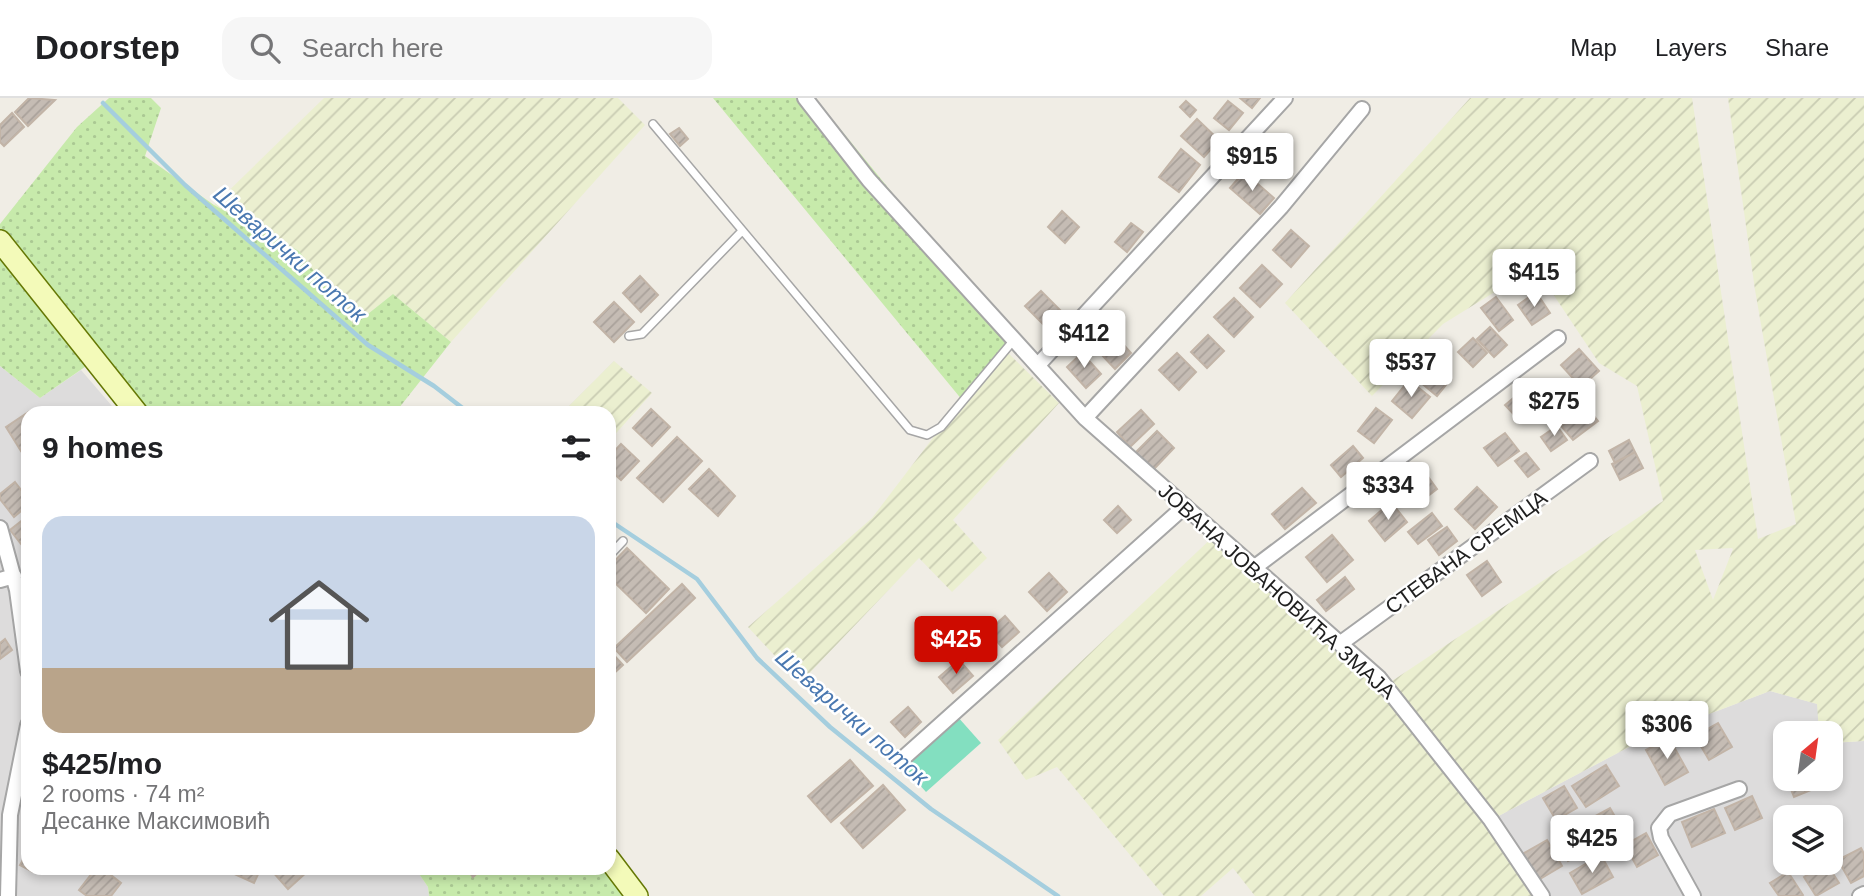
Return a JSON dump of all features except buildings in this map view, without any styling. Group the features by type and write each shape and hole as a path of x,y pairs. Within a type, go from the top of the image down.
{"main road":[{"path":"0,241 131,406"},
{"path":"616,868 637,896"}],"street":[{"name":"ЈОВАНА ЈОВАНОВИЋА ЗМАЈА","path":"805,98 869,180 1085,418 1379,678 1491,820 1542,896"},
{"path":"1038,365 1285,98"},
{"path":"1085,418 1281,207 1362,109"},
{"path":"1255,567 1558,338"},
{"name":"СТЕВАНА СРЕМЦА","path":"1341,643 1590,461"},
{"path":"900,761 1185,506"},
{"path":"0,528 7,578 21,609"},
{"path":"8,896 10,815 21,760"},
{"path":"1693,896 1661,838 1659,828 1670,814 1739,789"}],"lane":[{"path":"653,124 909,430 927,435 941,427 1013,341"},
{"path":"629,336 642,334 741,232"},
{"path":"616,548 623,541"}],"shaded area":[{"path":"0,366 40,398 81,370 112,406 21,406 21,875 420,875 428,887 429,896 0,896"},
{"path":"1770,691 1818,704 1819,721 1773,721 1773,791 1843,791 1843,742 1864,741 1864,896 1542,896 1491,820 1648,737"}],"green space":[{"path":"109,98 151,98 161,108 145,156 214,205 299,251 354,325 393,294 451,342 401,406 131,406 95,360 40,398 0,366 0,224 77,127"},
{"path":"324,98 618,98 645,125 451,342 393,294 354,325 299,251 214,205"},
{"path":"713,98 815,98 1013,341 963,401"},
{"path":"1470,98 1692,98 1758,539 1796,524 1755,290 1728,98 1864,98 1864,741 1843,742 1843,721 1818,721 1817,704 1770,691 1648,737 1491,820 1386,685 1663,501 1637,386 1599,363 1535,267 1443,324 1372,396 1285,303","holes":["1732,548 1733,549 1713,600 1695,550"]},
{"path":"1002,347 1059,403 953,520 987,558 952,592 919,558 800,683 748,627 872,518"},
{"path":"614,361 652,393 616,433 616,406 569,406"},
{"path":"1216,534 1371,670 1542,896 1255,896 1233,868 1201,896 1164,896 1057,767 1026,780 998,740"},
{"path":"957,716 981,743 926,792 902,765"},
{"path":"420,875 616,875 637,896 429,896 428,887"}],"waterway":[{"name":"Шеварички поток","path":"103,103 185,185 368,345 434,386 460,406"},
{"name":"Шеварички поток","path":"616,525 697,579 757,658 830,727 931,809 1058,896"}]}
